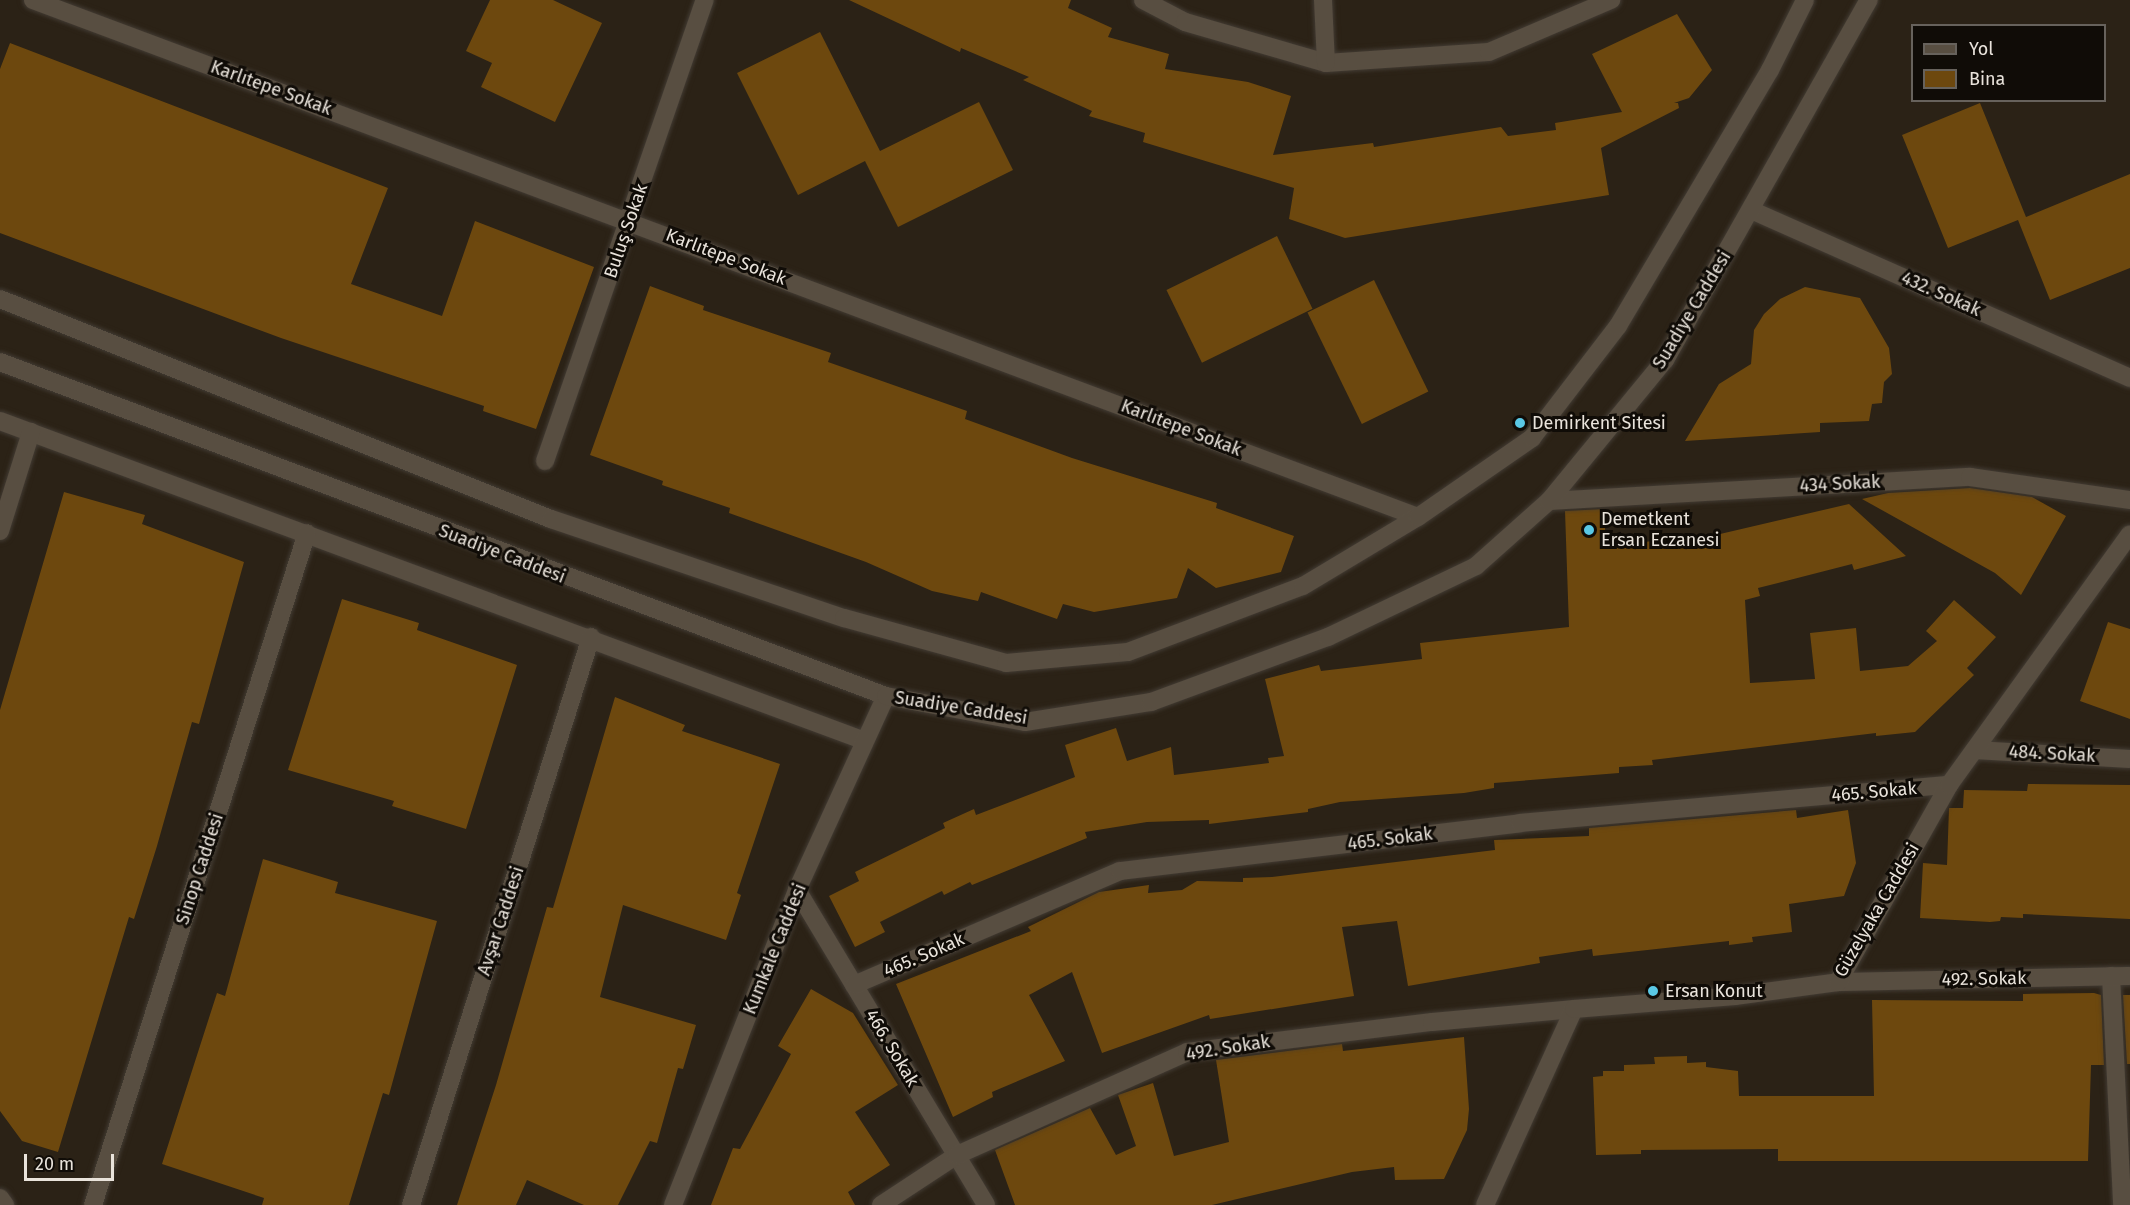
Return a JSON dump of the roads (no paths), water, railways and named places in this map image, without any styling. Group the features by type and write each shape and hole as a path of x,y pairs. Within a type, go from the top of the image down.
{"street":[{"name":"Karlıtepe Sokak","path":"33,0 1418,517"},
{"name":"Buluş Sokak","path":"545,461 705,0"},
{"path":"1143,0 1185,22 1326,63 1489,52 1609,1"},
{"path":"1323,0 1326,63"},
{"path":"0,299 551,519 844,618 1006,663 1128,652 1303,586 1418,517 1532,438 1618,326 1770,70 1805,0"},
{"name":"Suadiye Caddesi","path":"0,362 885,696 1025,722 1151,702 1328,637 1476,566 1549,501 1665,360 1869,0"},
{"name":"432. Sokak","path":"1751,210 2130,378"},
{"path":"0,421 865,741"},
{"path":"0,531 31,432"},
{"name":"434 Sokak","path":"1549,501 1970,477 2130,500"},
{"name":"Sinop Caddesi","path":"93,1205 307,533"},
{"name":"Güzelyaka Caddesi","path":"1574,1009 1735,996 1838,982 1950,785 2130,534"},
{"name":"Avşar Caddesi","path":"411,1205 591,638"},
{"name":"Kumkale Caddesi","path":"673,1205 797,890 885,696"},
{"name":"484. Sokak","path":"1975,750 2130,759"},
{"name":"465. Sokak","path":"854,985 1120,871 1520,824 1950,785"},
{"name":"466. Sokak","path":"797,890 986,1205"},
{"path":"2111,976 2122,1205"},
{"name":"492. Sokak","path":"1838,982 2130,976"},
{"path":"1485,1205 1574,1009"},
{"name":"492. Sokak","path":"881,1205 957,1155 1187,1052 1432,1022 1574,1009"},
{"path":"0,1198 5,1205"}],"place":[{"name":"Demirkent Sitesi","path":"1520,423"},
{"name":"Demetkent Ersan Eczanesi","path":"1589,530"},
{"name":"Ersan Konut","path":"1653,991"}]}
